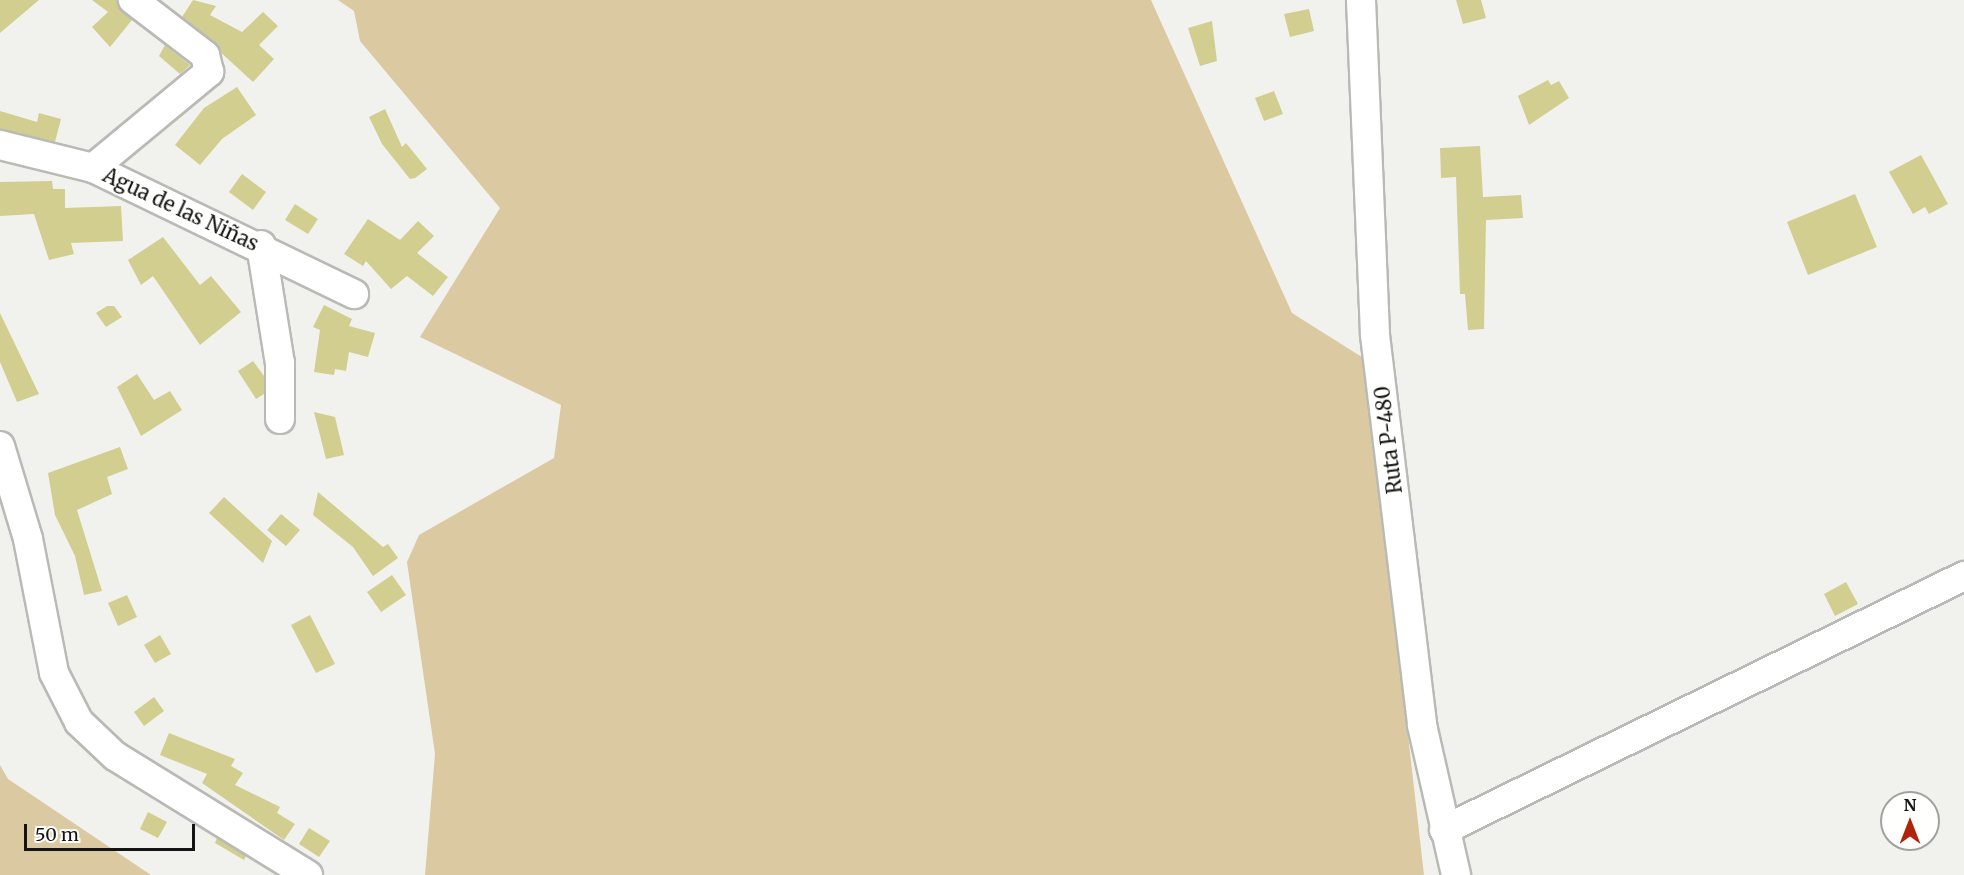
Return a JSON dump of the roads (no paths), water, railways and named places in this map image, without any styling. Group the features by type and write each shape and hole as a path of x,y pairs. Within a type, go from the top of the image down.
{"street":[{"path":"93,168 209,72 205,55 133,0"},
{"name":"Ruta P-480","path":"1360,0 1375,335 1422,724 1444,830 1456,875"},
{"name":"Agua de las Niñas","path":"0,145 93,168 261,245 354,294"},
{"path":"261,245 280,363 280,419"},
{"path":"0,446 28,539 54,673 79,722 115,756 308,875"},
{"path":"1444,830 1964,576"}]}
